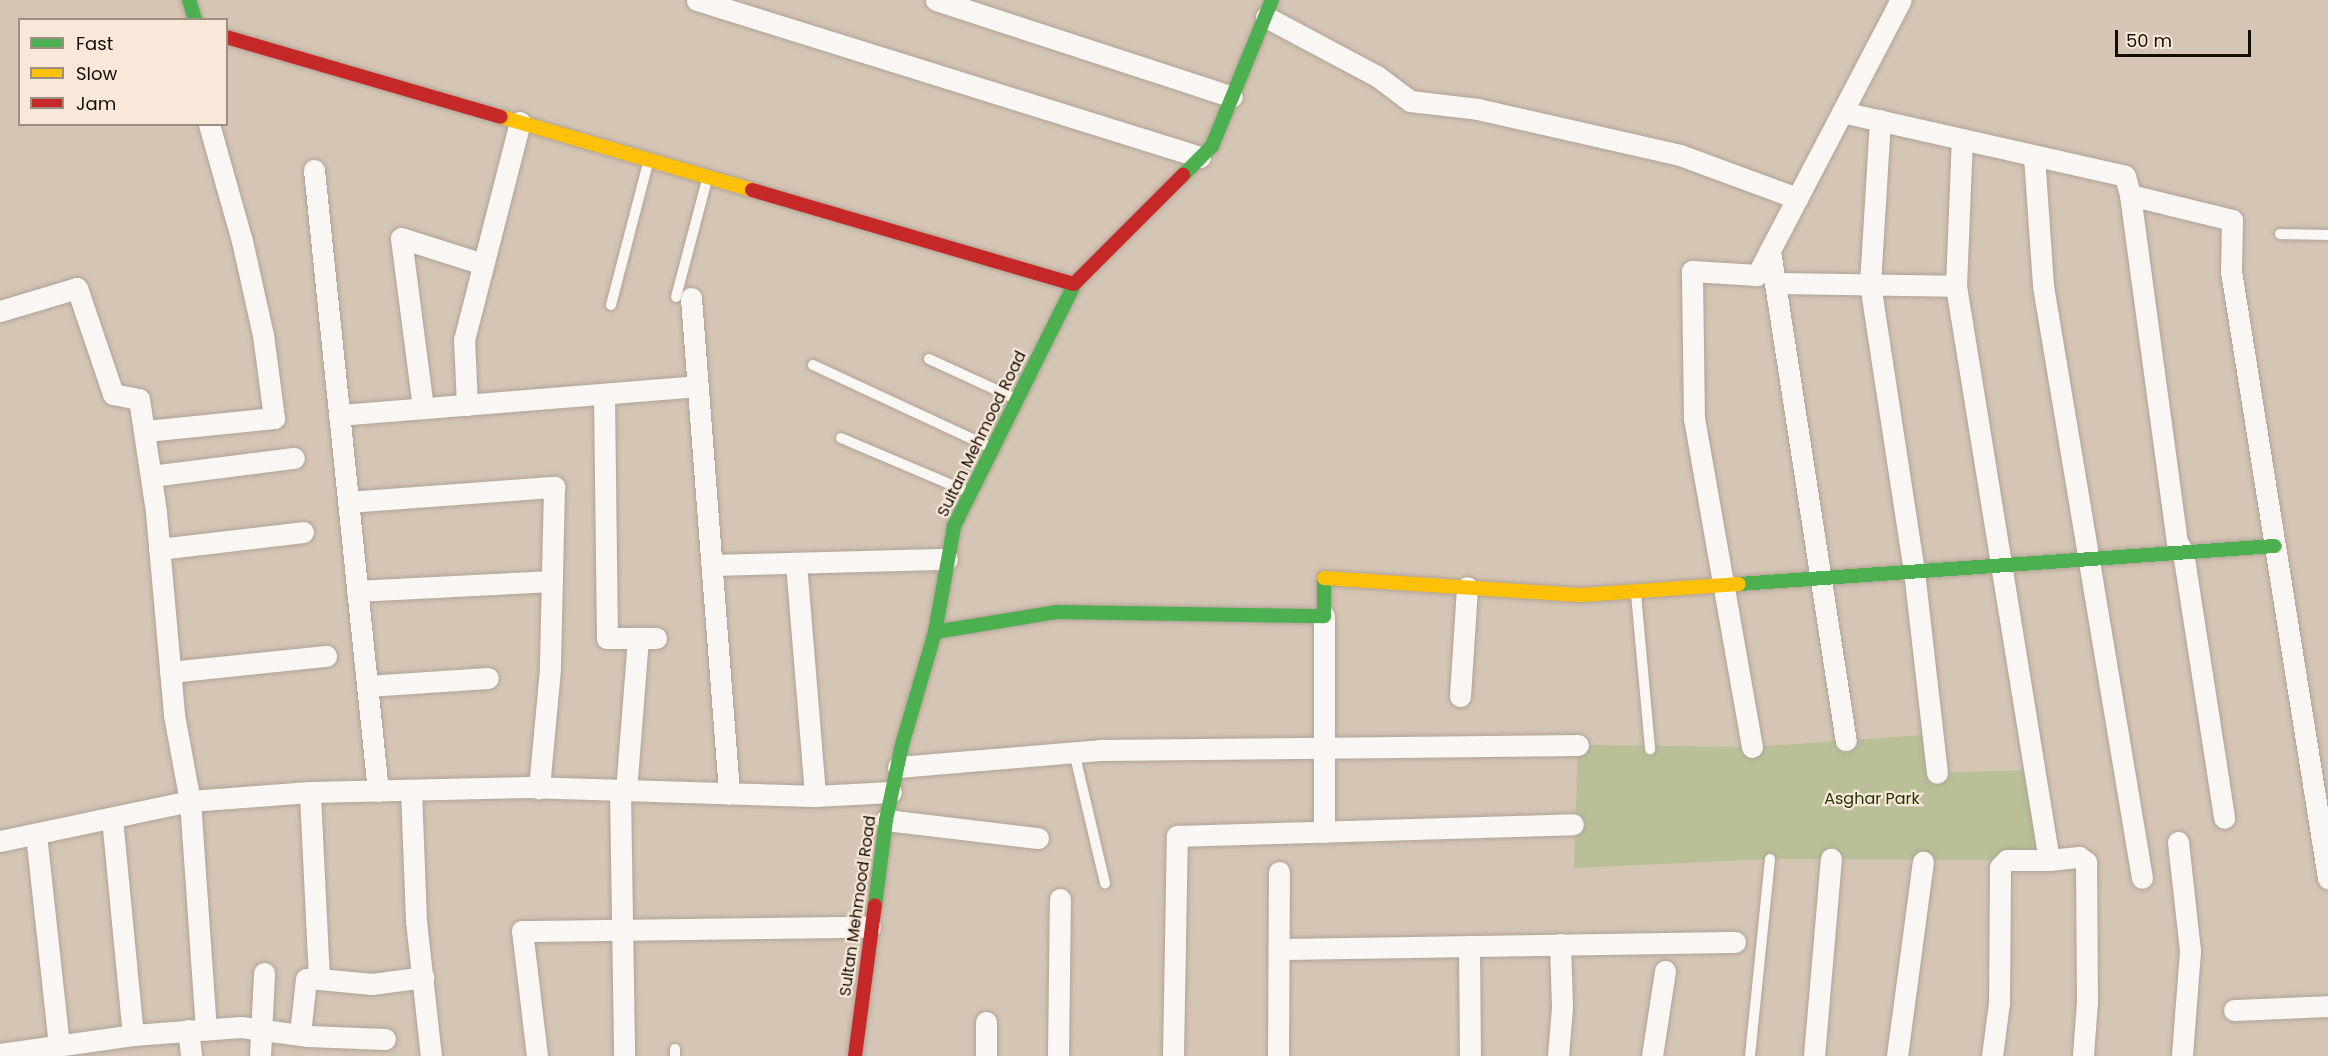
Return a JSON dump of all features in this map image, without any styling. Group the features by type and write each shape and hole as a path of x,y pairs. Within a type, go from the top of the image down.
{"street":[{"path":"189,0 194,18"},
{"path":"697,0 1200,157"},
{"path":"936,0 1232,97"},
{"path":"1752,747 1694,419 1692,272 1757,275 1901,0"},
{"path":"1269,9 1377,76 1410,101 1478,109 1680,155 1797,198"},
{"name":"Sultan Mehmood Road","path":"855,1056 870,927 891,792 935,632 954,526 1074,284 1212,146 1269,9"},
{"path":"228,39 1074,284"},
{"path":"1842,112 2125,176 2130,195 2177,542 2183,552 2224,818"},
{"path":"1880,120 1870,284 1914,571 1937,773"},
{"path":"467,405 464,340 520,122"},
{"path":"146,431 274,418 263,335 247,262 209,126"},
{"path":"1962,139 1956,286 2049,860"},
{"path":"2034,156 2043,286 2142,878"},
{"path":"314,170 378,791"},
{"path":"2130,195 2232,220 2230,272 2328,878"},
{"path":"423,408 401,238 483,264"},
{"path":"1770,251 1846,740"},
{"path":"1775,283 1956,286"},
{"path":"0,311 80,290 113,394 138,396 146,431 152,476 170,672 190,801 197,1030 191,1056"},
{"path":"683,297 698,386 729,794"},
{"path":"339,415 698,386"},
{"path":"604,394 607,638 647,638 623,791 624,1056"},
{"path":"152,476 294,458"},
{"path":"348,502 554,487 550,669 538,788"},
{"path":"159,549 303,532"},
{"path":"1324,832 1322,578 1582,595 2275,546"},
{"path":"712,565 947,559"},
{"path":"796,563 815,796"},
{"path":"357,591 552,581"},
{"path":"1460,696 1467,587"},
{"path":"935,632 1057,612 1324,616"},
{"path":"170,672 326,656"},
{"path":"367,686 489,678"},
{"path":"898,767 1074,752 1578,745"},
{"path":"0,841 190,801 310,792 538,788 815,796 891,792"},
{"path":"411,790 416,921 431,1056"},
{"path":"310,792 319,979"},
{"path":"112,818 133,1035"},
{"path":"886,820 1038,838"},
{"path":"1173,1056 1177,836 1573,824"},
{"path":"36,834 59,1046"},
{"path":"2178,842 2190,951 2182,1056"},
{"path":"1992,1056 1999,1003 2000,867 2007,860 2049,860 2079,856 2086,862 2087,1001 2083,1056"},
{"path":"1814,1056 1831,859"},
{"path":"1897,1056 1923,862"},
{"path":"1278,1056 1279,872"},
{"path":"1058,1056 1060,899"},
{"path":"537,1056 522,931 870,927"},
{"path":"1279,949 1735,942"},
{"path":"1558,1056 1562,1007 1560,944"},
{"path":"1469,946 1470,1056"},
{"path":"1652,1056 1665,971"},
{"path":"260,1056 264,973"},
{"path":"300,1034 306,979 372,984 424,977"},
{"path":"2234,1010 2328,1006"},
{"path":"986,1022 986,1056"},
{"path":"0,1054 30,1053 59,1046 96,1048 133,1035 197,1030 261,1029 300,1034 385,1038"}],"lane":[{"path":"611,305 648,159"},
{"path":"683,297 708,177"},
{"path":"2280,234 2328,235"},
{"path":"929,359 1017,399"},
{"path":"813,365 993,448"},
{"path":"842,438 970,493"},
{"path":"1636,591 1650,749"},
{"path":"1074,752 1105,883"},
{"path":"1750,1056 1770,859"}],"green space":[{"name":"Asghar Park","path":"1923,735 1929,773 2034,770 2049,860 1770,859 1574,868 1578,745 1752,747"}],"traffic: fast":[{"path":"189,0 194,18"},
{"path":"1183,175 1212,146 1272,0"},
{"path":"875,905 886,820 902,745 935,632 954,526 1075,283"},
{"path":"1739,584 2275,546"},
{"path":"935,632 1057,612 1324,616 1324,578"}],"traffic: slow":[{"path":"501,117 752,190"},
{"path":"1324,578 1582,595 1739,584"}],"traffic: jam":[{"path":"228,38 501,117"},
{"path":"1075,283 1183,175"},
{"path":"752,190 1074,284"},
{"path":"855,1056 875,905"}]}
